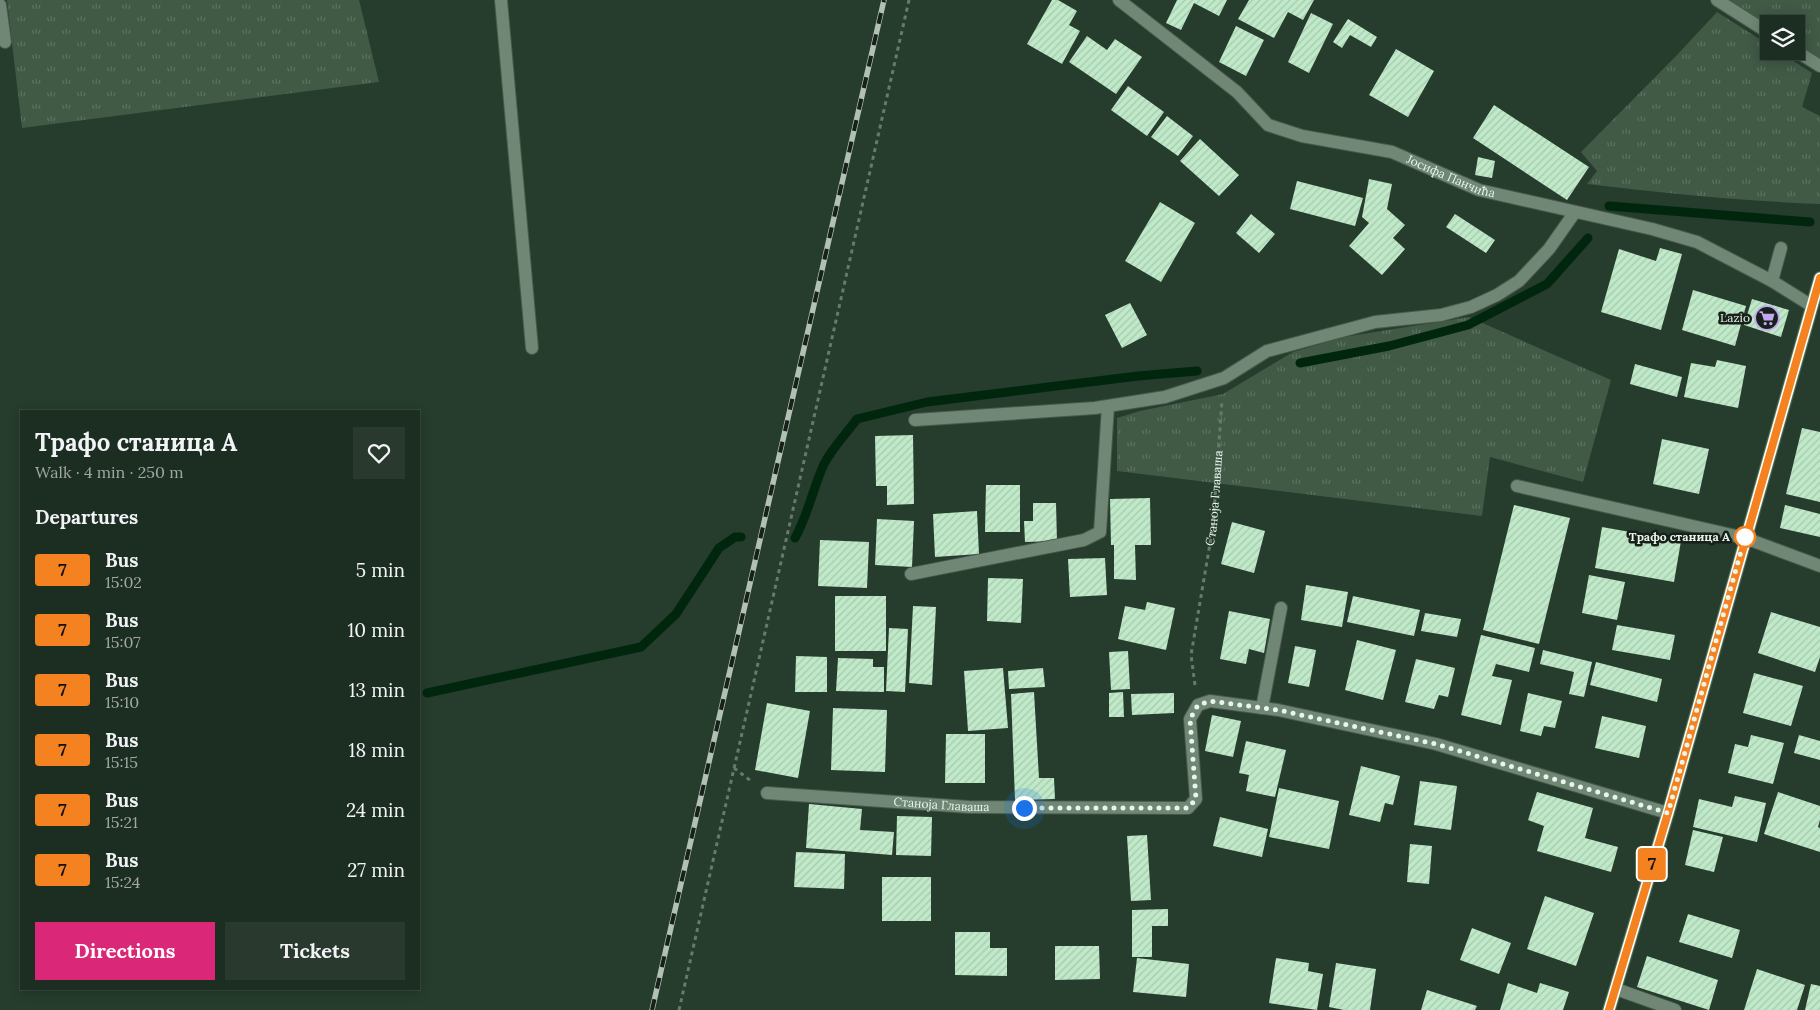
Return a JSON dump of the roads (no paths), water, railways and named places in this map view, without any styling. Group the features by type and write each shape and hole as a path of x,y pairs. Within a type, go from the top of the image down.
{"street":[{"path":"501,0 532,348"},
{"name":"Јосифа Панчића","path":"1119,0 1237,92 1268,125 1302,136 1392,152 1479,190 1644,227 1697,242 1772,281 1812,306"},
{"path":"1717,0 1760,27"},
{"path":"0,5 5,42"},
{"path":"1805,57 1820,66"},
{"path":"915,420 1108,406 1165,396 1224,378 1267,351 1375,322 1440,315 1470,307 1497,295 1519,281 1549,249 1575,212"},
{"path":"1772,281 1781,248"},
{"path":"1609,1010 1668,813 1820,278"},
{"path":"911,574 1084,540 1100,532 1108,406"},
{"path":"1517,486 1745,538 1820,566"},
{"path":"1281,608 1262,708 1436,744 1668,813"},
{"name":"Станоја Главаша","path":"767,793 969,807 1188,808 1196,799 1190,719 1198,705 1210,701 1262,708"},
{"path":"1616,989 1675,1010"}],"waterway":[{"path":"1609,206 1810,222"},
{"path":"1300,363 1389,346 1468,325 1547,284 1588,238"},
{"path":"795,538 827,458 857,419 927,402 1138,376 1197,371"},
{"path":"427,693 641,647 676,614 719,548 735,537 741,537"}],"railway":[{"path":"652,1010 884,0"}],"place":[{"name":"Lazio","path":"1767,318"},
{"name":"Трафо станица А","path":"1745,537"}]}
